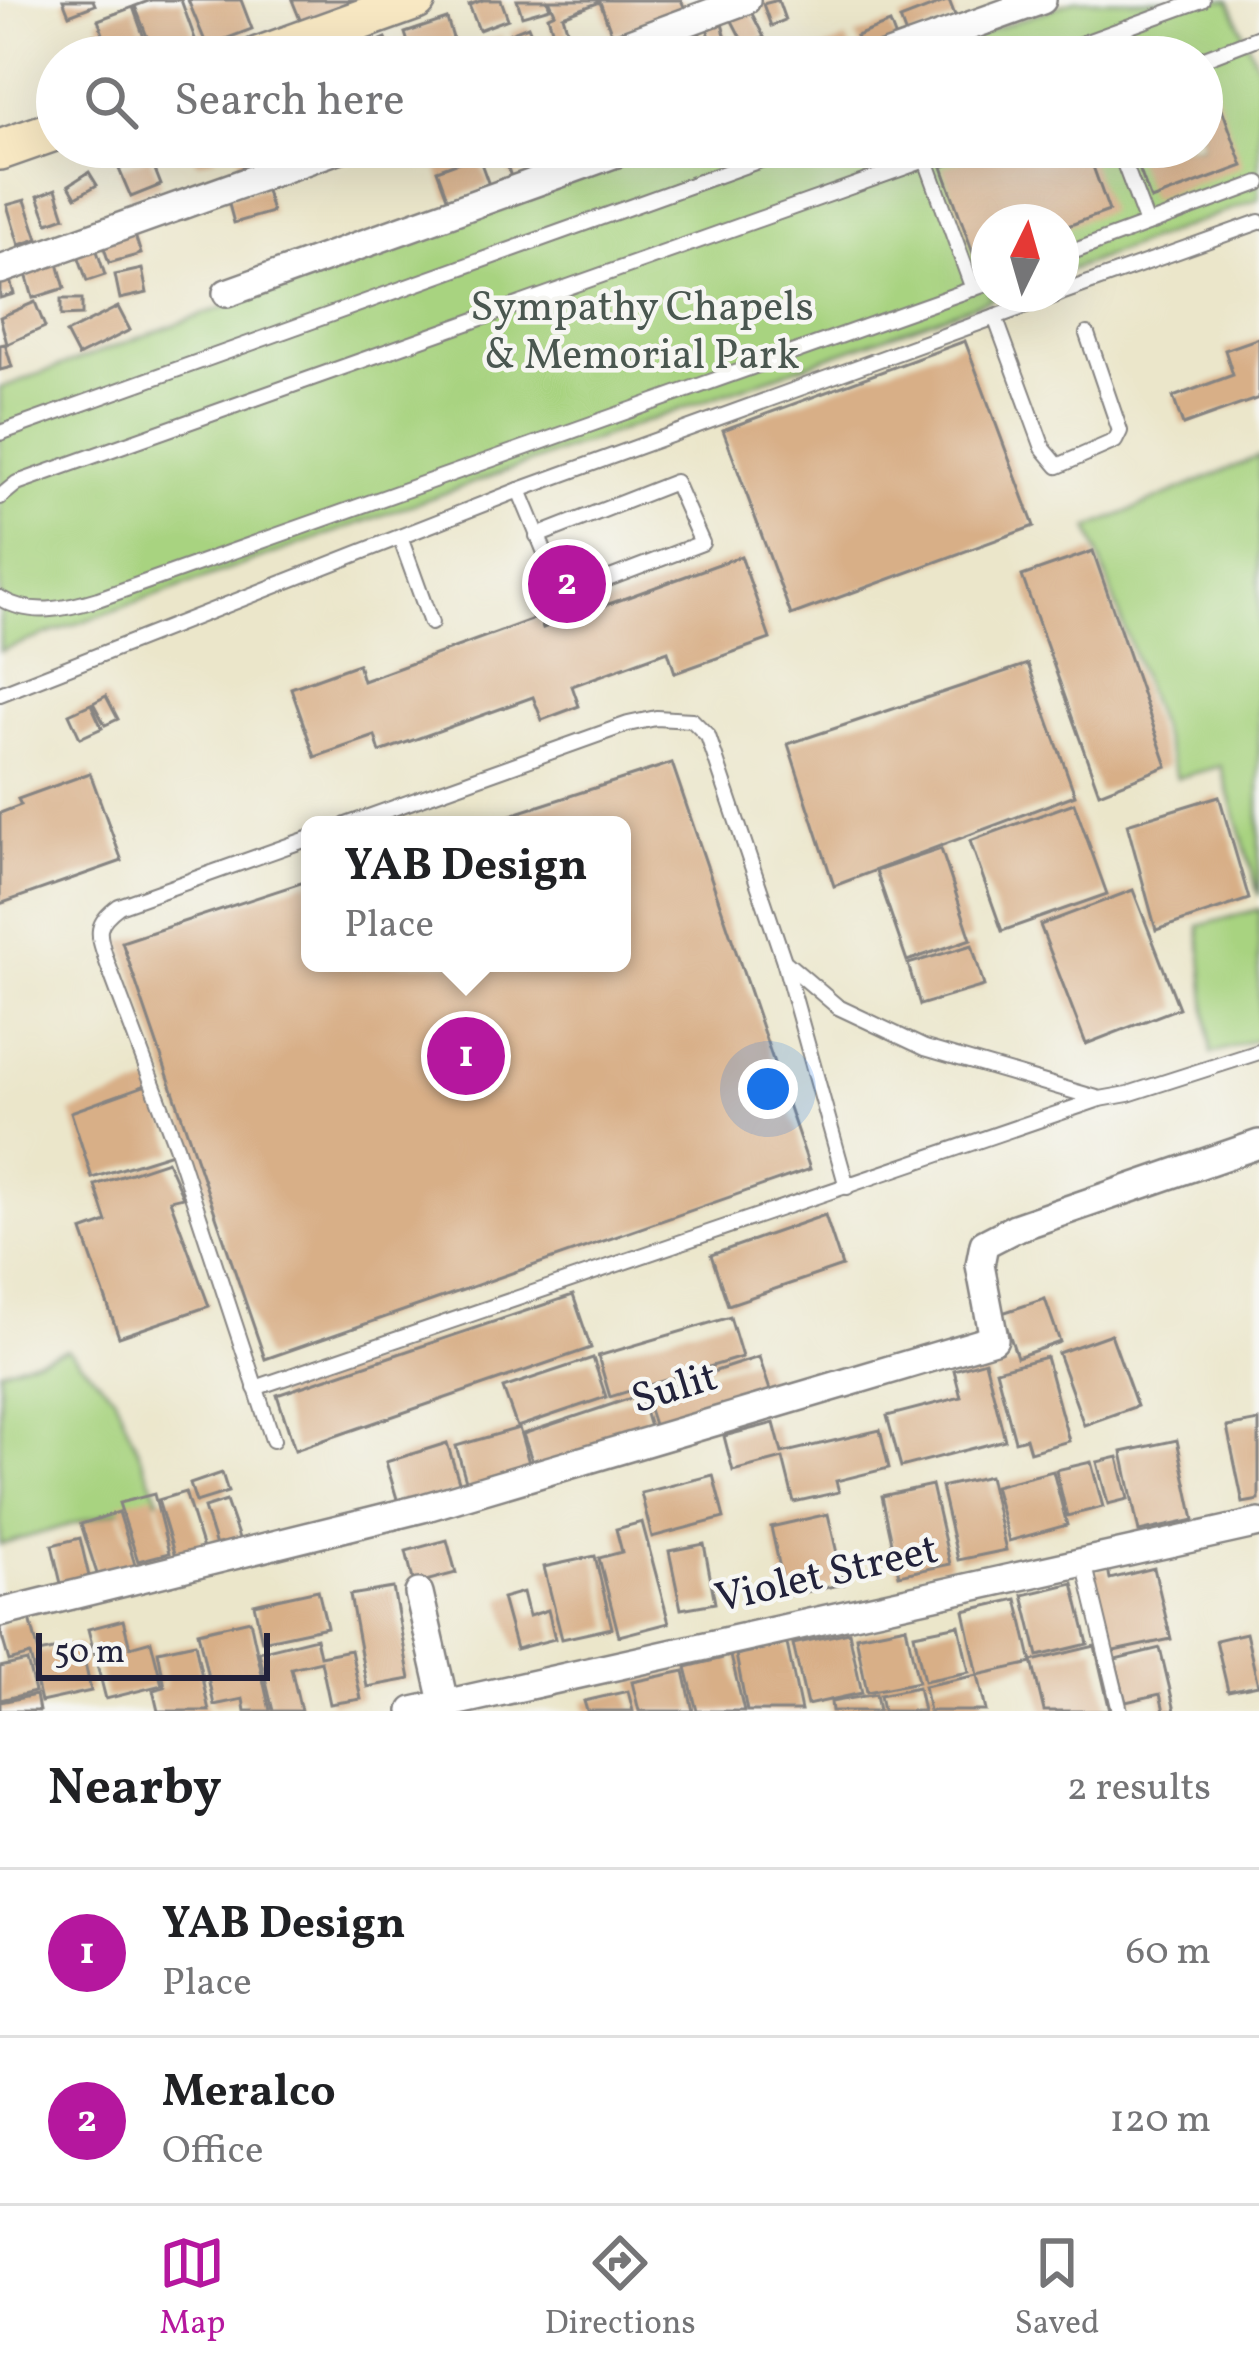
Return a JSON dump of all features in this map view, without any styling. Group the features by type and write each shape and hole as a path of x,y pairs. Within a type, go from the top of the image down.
{"main road":[{"path":"316,36 416,0"},
{"path":"0,151 36,138"}],"street":[{"path":"649,36 746,0"},
{"path":"942,36 1042,0"},
{"path":"0,270 285,168"},
{"path":"227,292 574,168"},
{"name":"Sulit","path":"0,1613 423,1508 994,1339 980,1265 984,1244 1015,1228 1259,1144"},
{"name":"Violet Street","path":"413,1711 445,1708 1259,1523"},
{"path":"419,1593 445,1708"}],"lane":[{"path":"1103,36 1202,0"},
{"path":"1223,51 1259,37"},
{"path":"0,433 738,168"},
{"path":"0,497 17,483 903,168"},
{"path":"929,168 971,284"},
{"path":"1126,168 1147,224"},
{"path":"1079,249 1259,184"},
{"path":"1079,287 1259,222"},
{"path":"0,598 43,610 98,599 971,291"},
{"path":"0,694 519,490 1008,312"},
{"path":"994,317 1043,448 1058,466 1115,441 1120,431 1087,334"},
{"path":"519,490 537,536 563,596 702,543 675,482 537,536"},
{"path":"400,537 431,623"},
{"path":"371,816 628,724 656,718 692,720 708,736 784,962 847,1187"},
{"path":"273,1440 99,930 104,917 118,906 301,841"},
{"path":"784,962 838,1007 910,1041 1100,1099"},
{"path":"255,1388 1100,1099 1259,1052"},
{"path":"1084,1562 1120,1711"}],"green space":[{"name":"Sympathy Chapels & Memorial Park","path":"1076,0 1229,0 1259,69 1259,199 1079,266 1079,204 971,204 971,306 0,651 0,388 608,168 1223,168 1223,36 974,36"},
{"path":"1259,456 1259,896 1221,766 1177,778 1089,528"},
{"path":"1259,909 1259,1038 1211,1054 1199,926"},
{"path":"67,1349 114,1395 159,1499 0,1545 0,1370"}],"building":[{"path":"63,0 93,0 95,5 69,15"},
{"path":"151,0 181,0 194,36 147,36 135,6"},
{"path":"188,0 241,0 252,29 233,36 203,36"},
{"path":"292,0 355,0 301,22"},
{"path":"501,0 508,19 479,30 469,5"},
{"path":"517,0 547,0 550,8 522,16"},
{"path":"549,0 681,0 685,9 612,35 600,2 563,16 569,36 554,36 548,16 555,13"},
{"path":"778,0 785,20 771,26 763,4"},
{"path":"949,0 956,18 912,36 906,36 900,19"},
{"path":"133,7 143,36 96,36 103,34 98,20"},
{"path":"749,8 763,36 740,36 730,17"},
{"path":"447,19 452,36 406,36"},
{"path":"721,20 725,36 710,36 706,24"},
{"path":"890,23 895,36 856,36"},
{"path":"528,26 532,36 511,36"},
{"path":"1223,112 1243,166 1151,200 1139,168 1223,168"},
{"path":"154,168 161,185 131,197 119,169"},
{"path":"483,168 489,185 448,200 437,170"},
{"path":"508,168 539,168 511,177"},
{"path":"942,168 1094,168 1109,211 1079,222 1079,204 971,204 971,247"},
{"path":"89,172 97,185 76,197 69,185"},
{"path":"265,187 272,212 234,223 227,197"},
{"path":"56,189 65,217 48,223 38,196"},
{"path":"25,200 38,239 19,245 7,205"},
{"path":"133,229 141,254 109,263 101,239"},
{"path":"94,242 105,275 87,281 76,249"},
{"path":"57,260 65,288 33,298 25,270"},
{"path":"142,269 147,293 120,299 115,275"},
{"path":"8,274 14,294 0,298 0,277"},
{"path":"61,299 82,299 82,315 61,316"},
{"path":"35,302 45,327 7,344 0,317"},
{"path":"118,307 130,330 78,356 66,333"},
{"path":"1259,338 1259,398 1183,425 1173,397 1233,375 1225,350"},
{"path":"965,341 1034,526 791,615 723,430"},
{"path":"5,344 12,367 0,370 0,345"},
{"path":"1093,551 1167,766 1099,793 1022,576"},
{"path":"741,556 770,639 675,673 668,651 572,686 579,706 542,720 533,697 380,752 375,736 315,757 291,688 358,664 363,681 539,617 543,628"},
{"path":"1028,664 1075,795 834,886 788,744"},
{"path":"106,696 118,719 105,725 93,703"},
{"path":"91,704 102,728 80,738 69,714"},
{"path":"672,763 810,1169 265,1359 122,942 301,883 301,972 631,972 631,816 508,816"},
{"path":"90,773 122,861 0,904 0,813 21,805 18,799"},
{"path":"1219,796 1249,899 1156,930 1127,824"},
{"path":"1074,803 1107,894 1002,931 970,841"},
{"path":"941,849 971,939 907,961 876,871"},
{"path":"1133,890 1179,1008 1086,1044 1040,925"},
{"path":"972,945 984,986 920,1005 908,964"},
{"path":"152,1083 175,1152 92,1178 71,1112"},
{"path":"167,1161 183,1197 170,1200 209,1306 119,1337 82,1231 107,1222 95,1185"},
{"path":"825,1215 842,1266 728,1305 711,1255"},
{"path":"573,1295 591,1348 295,1450 277,1395"},
{"path":"1045,1299 1060,1342 1017,1357 1002,1313"},
{"path":"730,1317 742,1357 610,1397 598,1356"},
{"path":"1111,1334 1137,1406 1084,1425 1058,1353"},
{"path":"759,1357 771,1393 656,1431 644,1394"},
{"path":"1046,1357 1069,1441 1030,1452 1026,1438 1015,1441 996,1370"},
{"path":"593,1358 606,1397 517,1427 503,1388"},
{"path":"985,1361 1005,1440 901,1467 887,1416 961,1397 954,1370"},
{"path":"640,1395 651,1430 535,1469 523,1434"},
{"path":"1259,1421 1259,1500 1243,1503 1227,1427"},
{"path":"774,1423 782,1453 880,1430 889,1468 836,1481 839,1492 794,1502 783,1458 733,1471 724,1436"},
{"path":"519,1428 532,1473 469,1491 456,1446"},
{"path":"1177,1440 1194,1520 1139,1532 1122,1452"},
{"path":"447,1443 462,1491 400,1509 386,1462"},
{"path":"1118,1457 1128,1499 1108,1504 1097,1462"},
{"path":"1091,1462 1103,1507 1067,1516 1056,1470"},
{"path":"1053,1471 1067,1525 1009,1541 994,1486"},
{"path":"222,1473 228,1492 196,1502 190,1484"},
{"path":"713,1475 724,1518 652,1537 641,1493"},
{"path":"989,1476 1006,1550 958,1560 941,1487"},
{"path":"932,1485 950,1564 899,1575 882,1496"},
{"path":"185,1492 204,1552 176,1560 158,1500"},
{"path":"154,1494 169,1553 138,1561 119,1503"},
{"path":"226,1501 241,1544 218,1552 204,1508"},
{"path":"119,1512 137,1571 100,1583 81,1524"},
{"path":"828,1514 844,1584 786,1596 771,1527"},
{"path":"642,1522 669,1623 619,1636 599,1558 622,1552 616,1529"},
{"path":"80,1538 91,1585 63,1592 52,1545"},
{"path":"447,1540 456,1573 414,1584 406,1551"},
{"path":"704,1544 715,1603 681,1609 669,1551"},
{"path":"595,1556 612,1628 562,1639 544,1567"},
{"path":"1108,1568 1110,1579 1154,1568 1171,1639 1109,1652 1091,1572"},
{"path":"1073,1583 1088,1644 1038,1656 1023,1595"},
{"path":"393,1588 410,1679 367,1687 350,1595"},
{"path":"318,1590 327,1627 262,1641 254,1604"},
{"path":"523,1592 529,1616 548,1610 555,1639 516,1649 502,1598"},
{"path":"1017,1599 1032,1663 978,1675 964,1611"},
{"path":"30,1619 39,1653 81,1644 91,1691 41,1702 30,1655 9,1661 0,1630"},
{"path":"123,1620 130,1647 151,1641 162,1685 106,1699 88,1629"},
{"path":"250,1620 270,1711 245,1711 243,1699 214,1705 198,1632"},
{"path":"959,1625 969,1672 924,1681 914,1634"},
{"path":"906,1626 918,1682 867,1692 856,1636"},
{"path":"849,1632 862,1693 807,1705 793,1644"},
{"path":"1246,1633 1258,1685 1228,1691 1216,1640"},
{"path":"316,1638 320,1656 351,1650 361,1699 330,1704 321,1661 291,1668 301,1711 273,1711 259,1652"},
{"path":"195,1643 209,1711 158,1711 153,1690 165,1687 158,1651"},
{"path":"787,1644 801,1711 747,1711 736,1655"},
{"path":"1095,1646 1110,1711 1044,1711 1032,1661"},
{"path":"1160,1648 1175,1711 1164,1711 1160,1694 1126,1702 1115,1659"},
{"path":"731,1656 744,1711 697,1711 686,1667"},
{"path":"27,1661 35,1692 0,1700 0,1667"},
{"path":"684,1671 693,1711 639,1711 632,1682"},
{"path":"978,1675 986,1711 929,1711 924,1686"},
{"path":"918,1687 923,1711 883,1711 880,1695"},
{"path":"628,1691 633,1711 587,1711 584,1701"},
{"path":"876,1694 879,1711 832,1711 831,1702"},
{"path":"36,1695 39,1711 0,1711 0,1702"}],"place":[{"name":"Meralco","path":"567,584"},
{"name":"YAB Design","path":"466,1056"}]}
